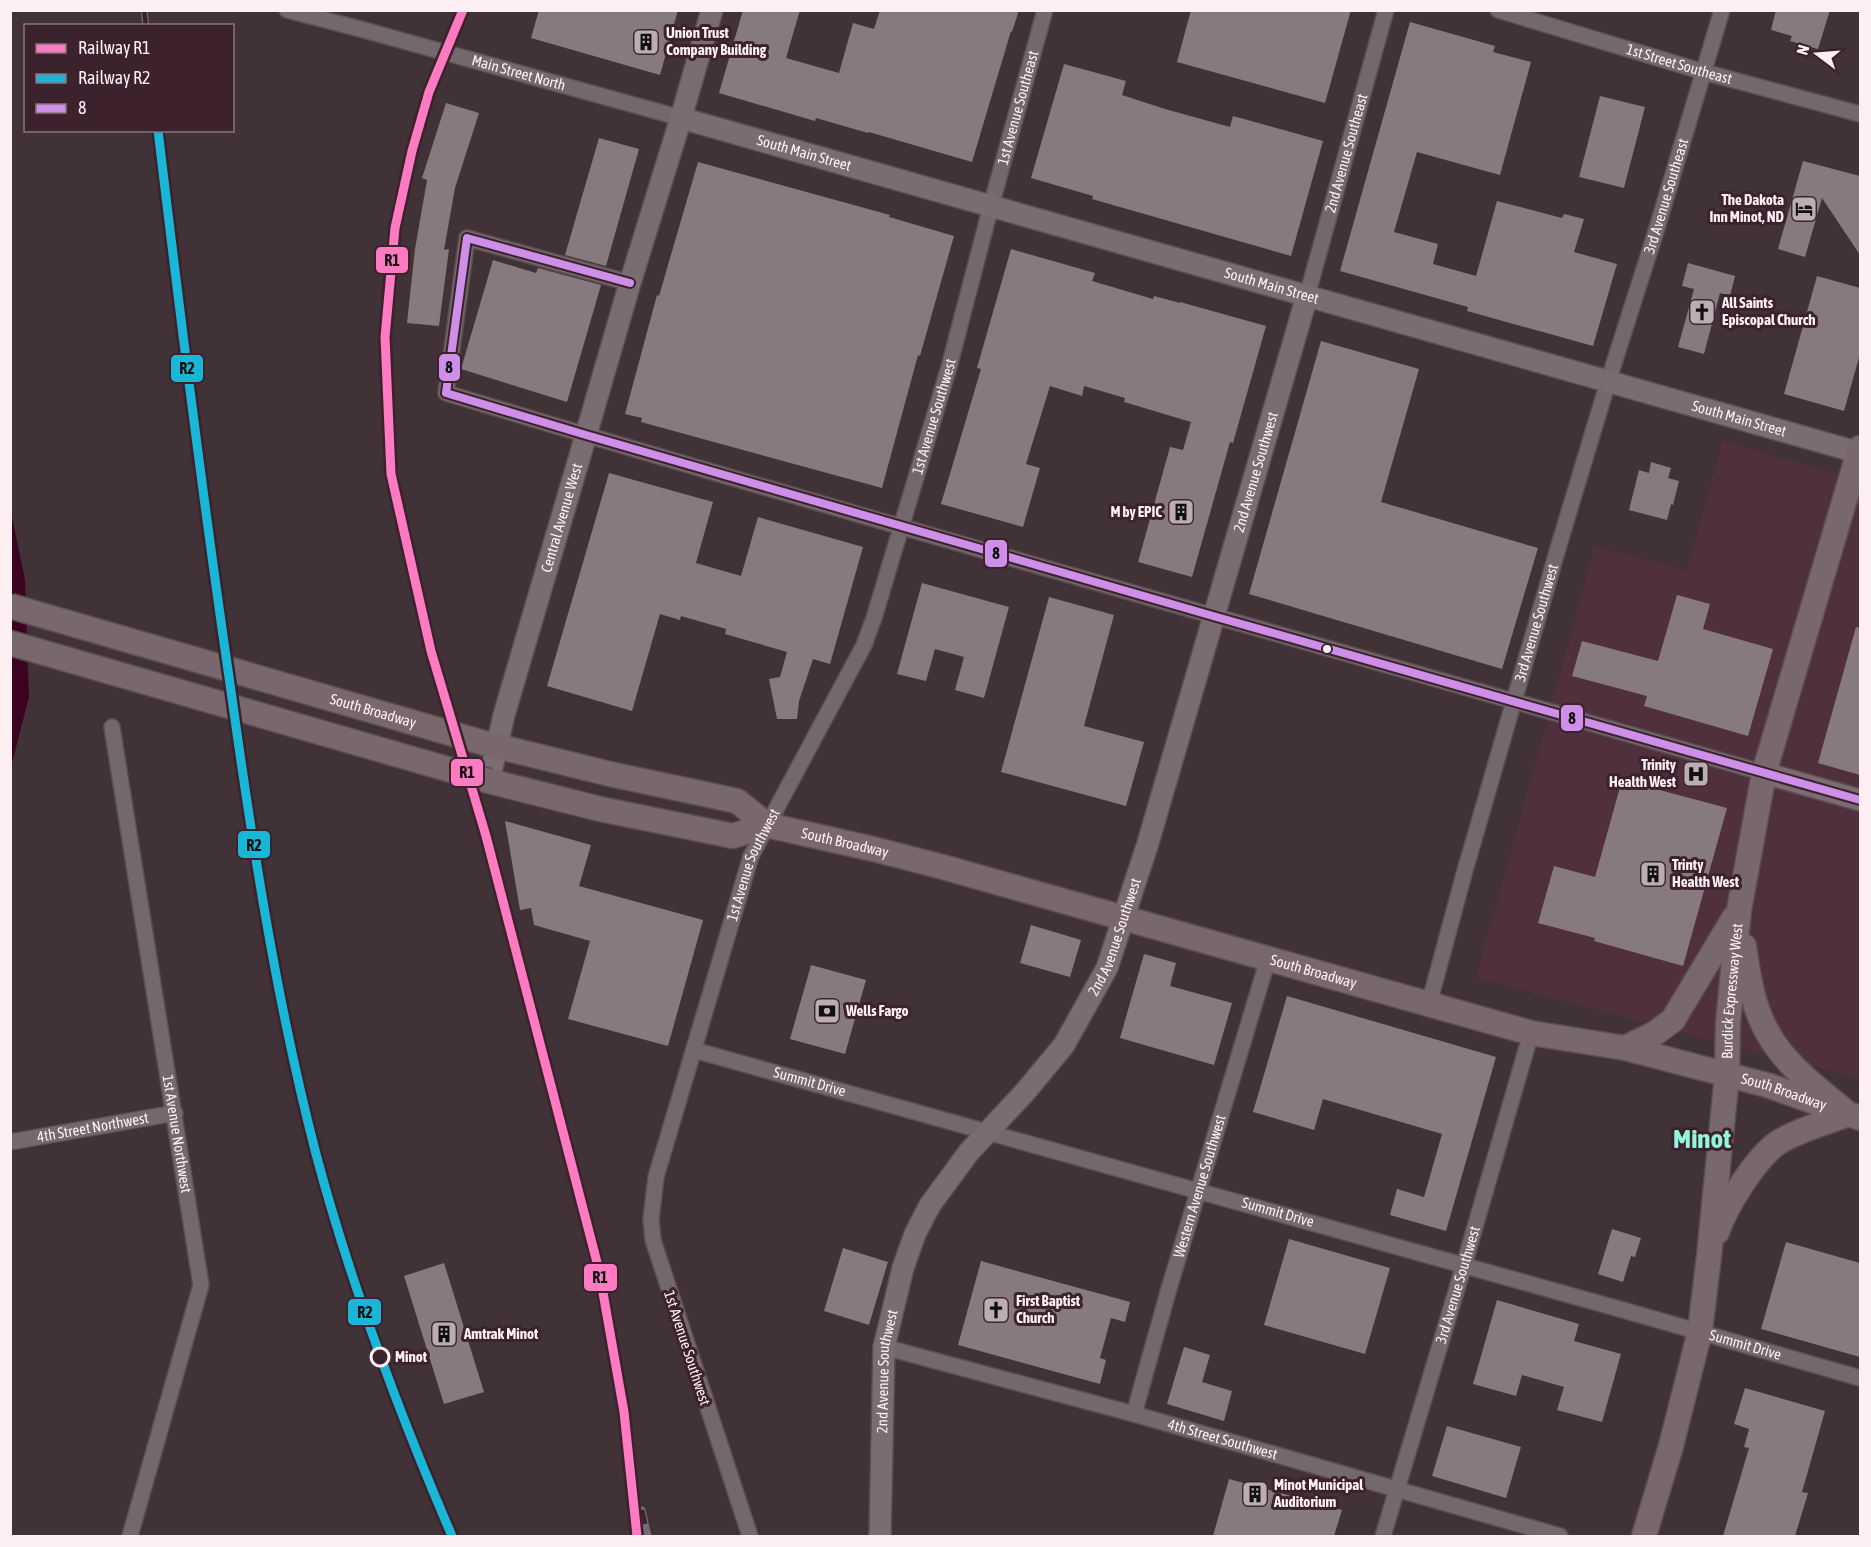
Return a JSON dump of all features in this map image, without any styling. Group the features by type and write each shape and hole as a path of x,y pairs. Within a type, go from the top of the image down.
{"main road":[{"name":"Burdick Expressway West","path":"1644,1536 1671,1446 1700,1331 1727,1075 1728,1023 1739,910 1764,772 1860,452"},
{"name":"South Broadway","path":"10,606 490,745 609,774 737,801 767,825 906,857 1531,1033 1625,1048 1767,1085 1854,1116"},
{"path":"10,643 489,781 600,809 733,836 767,825"},
{"path":"1625,1048 1654,1034 1673,1020 1739,910"},
{"path":"1739,910 1746,962 1757,1008 1768,1034 1798,1071 1854,1116"},
{"path":"1709,1256 1721,1220 1754,1167 1765,1155 1779,1142 1854,1116"}],"street":[{"name":"Main Street North","path":"287,10 681,118"},
{"name":"Central Avenue West","path":"489,781 490,745 586,435 712,10"},
{"name":"1st Avenue Southeast","path":"991,206 1045,10"},
{"name":"2nd Avenue Southeast","path":"1307,296 1386,10"},
{"name":"1st Street Southeast","path":"1498,10 1704,72 1860,114"},
{"name":"3rd Avenue Southeast","path":"1608,382 1722,10"},
{"name":"South Main Street","path":"681,118 1860,452"},
{"name":"1st Avenue Southwest","path":"750,1536 652,1240 651,1219 657,1177 751,856 864,645 874,618 949,367 991,206"},
{"path":"630,283 467,238 446,393 1213,616 1860,800"},
{"name":"2nd Avenue Southwest","path":"880,1536 884,1347 903,1268 922,1219 930,1205 969,1152 1025,1092 1064,1045 1107,968 1148,843 1307,296"},
{"name":"3rd Avenue Southwest","path":"1429,1004 1464,874 1608,382"},
{"name":"1st Avenue Northwest","path":"112,726 201,1285 130,1536"},
{"name":"Western Avenue Southwest","path":"1134,1414 1168,1292 1268,959"},
{"name":"3rd Avenue Southwest","path":"1383,1536 1531,1033"},
{"name":"Summit Drive","path":"694,1050 1199,1190 1860,1378"},
{"name":"4th Street Northwest","path":"10,1142 175,1113"},
{"name":"4th Street Southwest","path":"884,1347 1134,1414 1560,1536"}],"shaded area":[{"name":"Trinity Health West","path":"1723,441 1860,480 1860,1079 1476,978 1595,546 1687,570"},
{"path":"10,507 25,580 29,697 11,767"}],"building":[{"path":"539,10 678,10 660,75 531,38"},
{"path":"743,10 800,10 786,58 839,73 853,23 874,29 880,10 1019,10 972,162 869,132 816,118 815,121 719,93"},
{"path":"1191,10 1351,10 1325,103 1177,62"},
{"path":"1776,10 1830,10 1818,49 1790,41 1792,36 1771,30"},
{"path":"1410,22 1495,46 1493,52 1531,62 1500,175 1417,152 1394,232 1438,244 1433,264 1476,276 1497,201 1562,218 1564,214 1584,219 1574,252 1617,264 1593,346 1467,311 1468,307 1340,271"},
{"path":"1064,64 1126,81 1122,95 1165,109 1230,127 1233,116 1323,141 1291,256 1092,199 1093,196 1031,178"},
{"path":"1600,96 1645,107 1624,188 1579,177"},
{"path":"446,103 479,113 455,188 444,250 449,249 439,326 407,323 415,249 427,180 422,178"},
{"path":"599,138 639,149 606,266 565,255"},
{"path":"1803,161 1860,176 1860,255 1822,198 1805,257 1778,249"},
{"path":"698,162 890,215 889,217 954,236 920,356 918,355 882,488 641,422 642,418 625,414 657,295 659,296"},
{"path":"1011,249 1095,273 1092,281 1153,299 1154,296 1180,302 1266,326 1192,577 1138,562 1170,447 1183,450 1191,422 1124,402 1125,398 1084,386 1082,396 1050,386 1026,464 1040,468 1023,527 941,504 981,369 977,368"},
{"path":"493,260 536,273 538,268 601,285 567,402 461,369"},
{"path":"1688,263 1735,276 1730,296 1720,293 1704,354 1678,347 1694,289 1682,286"},
{"path":"1817,276 1860,288 1860,354 1844,411 1784,394"},
{"path":"1321,341 1419,369 1381,502 1538,548 1502,669 1249,594"},
{"path":"1651,462 1671,468 1668,478 1679,481 1667,520 1629,510 1639,470 1649,473"},
{"path":"609,473 713,502 696,563 741,576 758,517 863,547 830,664 813,659 799,701 797,719 777,719 769,679 780,677 787,652 725,634 726,629 681,616 680,620 660,614 632,711 547,686"},
{"path":"922,583 1009,607 984,698 955,690 964,657 935,649 926,681 897,674"},
{"path":"1677,595 1710,604 1703,629 1773,649 1748,736 1644,706 1647,696 1572,676 1582,641 1658,661"},
{"path":"1049,597 1114,615 1084,726 1144,742 1126,806 1001,772"},
{"path":"1856,627 1860,628 1860,775 1818,763"},
{"name":"Trinty Health West","path":"1622,780 1727,808 1683,966 1594,941 1595,938 1538,923 1554,866 1595,877"},
{"path":"505,821 591,845 579,886 703,920 668,1046 568,1019 590,941 534,925 531,908 520,910"},
{"path":"1031,925 1081,940 1070,977 1020,963"},
{"path":"1144,954 1176,963 1170,986 1232,1003 1214,1065 1120,1038"},
{"path":"811,965 866,980 845,1054 790,1039"},
{"path":"1287,996 1496,1057 1446,1231 1390,1215 1397,1189 1424,1197 1442,1134 1323,1099 1314,1130 1253,1112"},
{"path":"1612,1229 1641,1238 1635,1257 1631,1256 1623,1282 1598,1274"},
{"path":"1289,1239 1390,1268 1365,1354 1264,1325"},
{"path":"1786,1242 1860,1263 1860,1357 1761,1329"},
{"path":"843,1248 888,1262 869,1325 824,1311"},
{"path":"981,1261 1130,1302 1125,1322 1111,1318 1100,1358 1106,1360 1100,1384 958,1345"},
{"name":"Amtrak Minot","path":"444,1263 484,1392 444,1404 404,1276"},
{"path":"1497,1300 1579,1324 1574,1341 1621,1354 1602,1422 1557,1410 1564,1387 1522,1375 1516,1396 1473,1384"},
{"path":"1184,1347 1210,1355 1202,1382 1232,1391 1224,1421 1167,1404"},
{"path":"1745,1388 1825,1411 1802,1492 1808,1493 1795,1536 1723,1536 1749,1448 1744,1447 1749,1429 1734,1424"},
{"path":"1447,1426 1521,1447 1506,1498 1432,1476"},
{"name":"Minot Municipal Auditorium","path":"1229,1479 1342,1510 1334,1536 1213,1536"}],"railway":[{"path":"144,10 146,24"},
{"path":"463,10 429,92 412,151 395,228 385,337 391,474 431,651 486,836 599,1270 624,1412 637,1536"},
{"path":"158,132 201,477 238,743 266,920 289,1038 316,1154 360,1300 413,1443 452,1536"},
{"path":"642,1510 648,1536"}],"rail line":[{"name":"R1","path":"463,10 429,92 412,151 395,228 385,337 391,474 431,651 486,836 599,1270 624,1412 637,1536"},
{"name":"R2","path":"158,132 201,477 238,743 266,920 289,1038 316,1154 360,1300 413,1443 452,1536"}],"transit line":[{"name":"8","path":"630,283 467,238 446,393 1213,616 1860,800"}],"place":[{"name":"Union Trust Company Building","path":"646,42"},
{"name":"The Dakota Inn Minot, ND","path":"1804,209"},
{"name":"All Saints Episcopal Church","path":"1702,312"},
{"name":"M by EPIC","path":"1181,512"},
{"name":"Trinity Health West","path":"1696,774"},
{"name":"Trinty Health West","path":"1653,874"},
{"name":"Wells Fargo","path":"827,1011"},
{"name":"First Baptist Church","path":"996,1310"},
{"name":"Amtrak Minot","path":"444,1334"},
{"name":"Minot","path":"380,1357"},
{"name":"Minot Municipal Auditorium","path":"1255,1494"}],"district":[{"name":"Minot","path":"1702,1139"}]}
